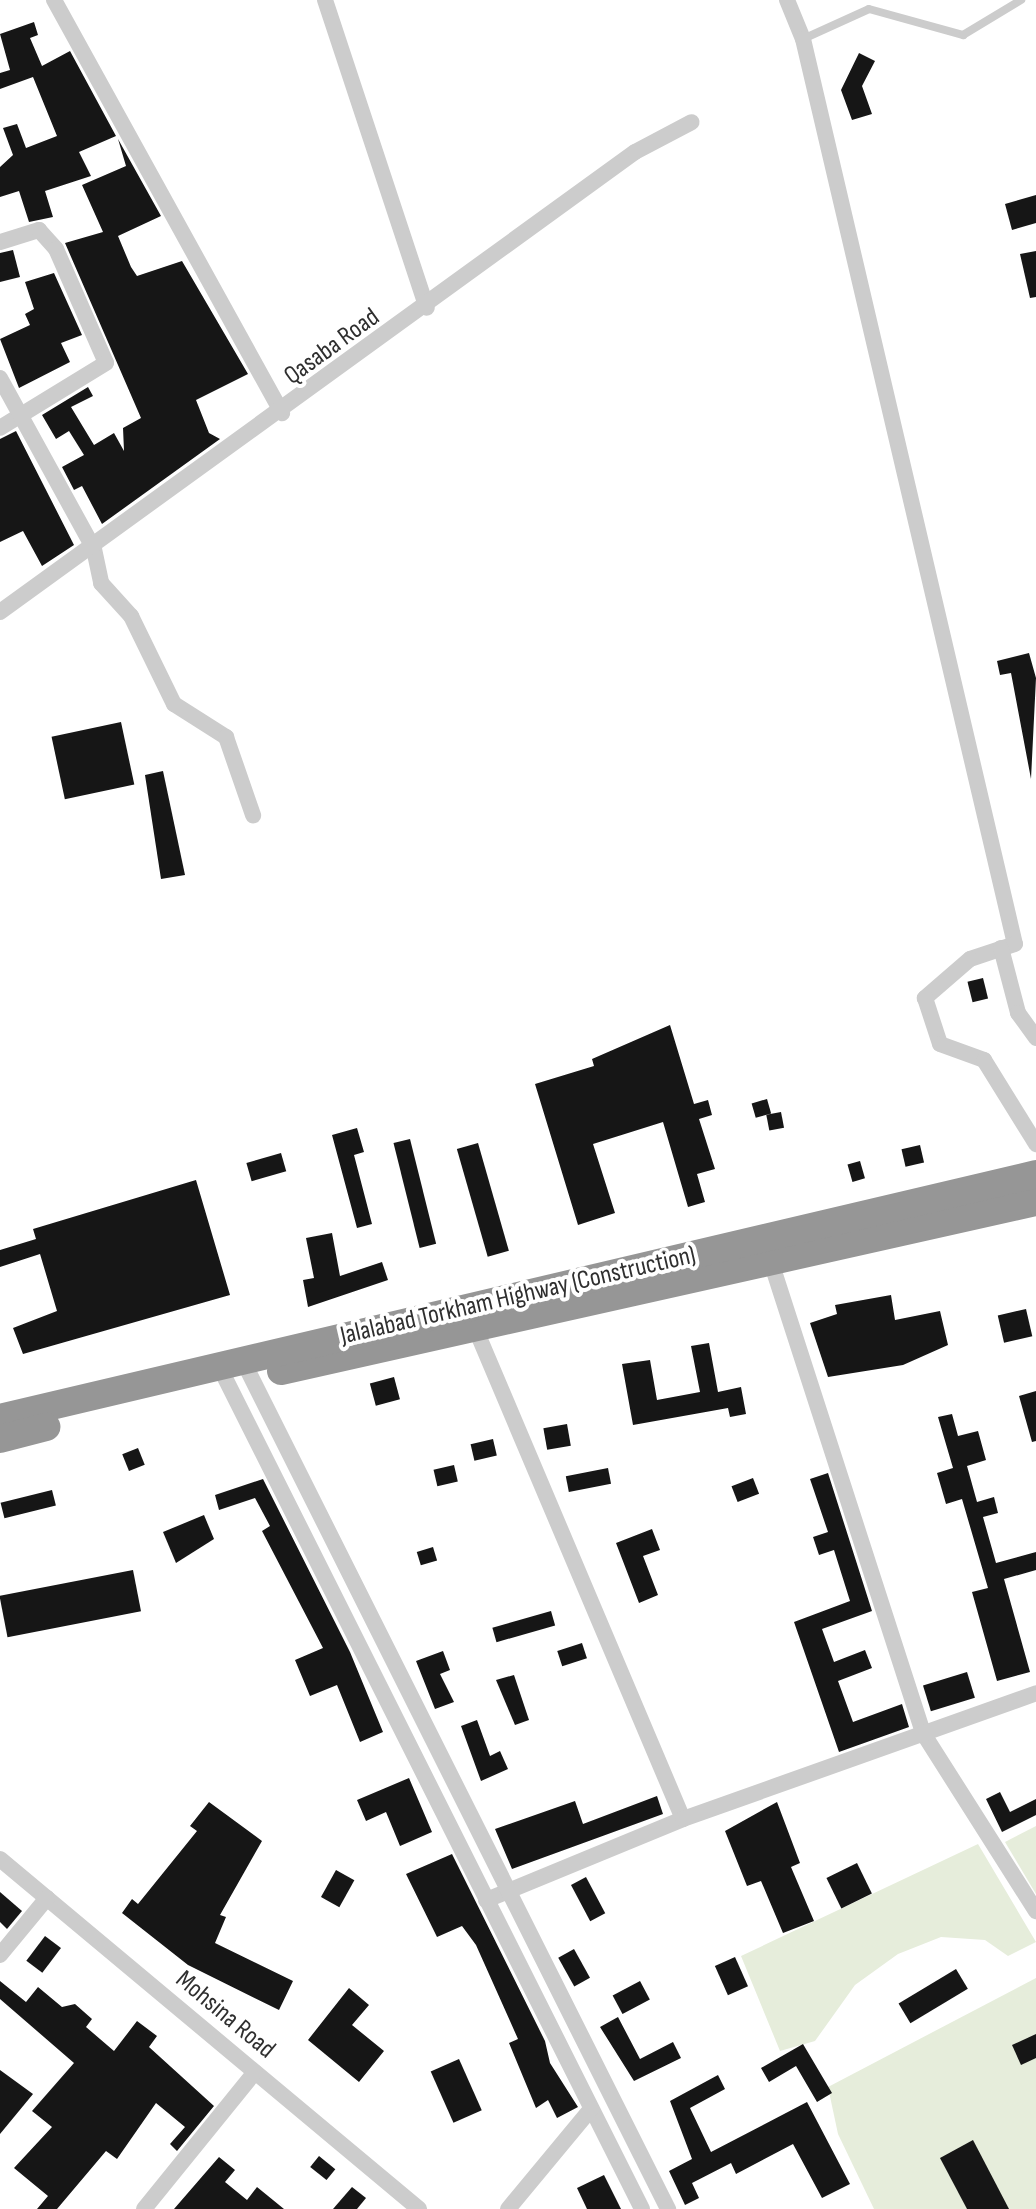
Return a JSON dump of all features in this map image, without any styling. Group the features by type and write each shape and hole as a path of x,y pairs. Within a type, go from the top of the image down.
{"highway":[{"name":"Jalalabad Torkham Highway (Construction)","path":"235,1372 908,1217 1036,1174"},
{"path":"5,1431 235,1372 476,1330 771,1262 908,1217 1036,1202"}],"street":[{"path":"54,0 282,413"},
{"path":"325,0 427,308"},
{"path":"787,0 803,39 1015,944 970,959 925,998 940,1044 984,1060 1036,1144"},
{"name":"Qasaba Road","path":"1,609 94,549 427,308 635,152 692,122"},
{"path":"0,242 39,230 56,249 106,363 0,428"},
{"path":"0,378 94,549 101,583 131,616 174,704 226,737 253,815"},
{"path":"1001,948 1018,1013 1036,1038"},
{"path":"771,1262 923,1733 1036,1911"},
{"path":"476,1330 683,1819"},
{"path":"235,1372 276,1433 511,1889 668,2209"},
{"path":"235,1372 256,1442 642,2209"},
{"path":"256,1442 276,1433"},
{"path":"486,1900 683,1819 1036,1693"},
{"name":"Mohsina Road","path":"0,1859 419,2209"},
{"path":"0,1955 47,1898"},
{"path":"577,2080 599,2070"},
{"path":"144,2209 255,2072"},
{"path":"508,2209 591,2109"}],"lane":[{"path":"803,39 869,9 963,35 1021,0"}],"green space":[{"path":"1036,1826 1036,1894 1005,1842"},
{"path":"978,1844 1036,1942 1008,1956 985,1940 941,1937 898,1954 855,1985 815,2041 780,2051 741,1956"},
{"path":"1036,1978 1036,2209 874,2209 838,2134 828,2087"}],"building":[{"path":"34,22 38,35 30,38 42,66 70,51 116,136 79,152 91,176 45,191 53,217 29,222 19,191 0,197 0,167 13,155 3,128 17,124 26,148 57,136 33,77 0,89 0,73 10,70 0,34"},
{"path":"859,53 875,61 862,86 872,114 852,120 841,90"},
{"path":"118,139 161,216 118,236 131,267 137,276 182,261 248,374 196,400 209,433 220,439 102,524 82,486 74,490 62,467 84,455 69,431 56,439 42,415 88,387 93,396 71,407 94,445 114,433 124,451 123,428 141,418 65,243 103,232 82,185 126,166"},
{"path":"1036,195 1036,223 1012,230 1005,204"},
{"path":"13,250 20,277 0,282 0,253"},
{"path":"1036,251 1036,297 1030,298 1020,254"},
{"path":"54,273 82,335 61,343 70,362 19,388 0,339 30,325 25,314 34,309 25,282"},
{"path":"16,431 74,545 42,566 23,531 0,542 0,439"},
{"path":"1029,653 1036,678 1031,779 1011,673 1000,675 997,661"},
{"path":"121,722 134,785 65,799 52,737"},
{"path":"163,771 185,875 161,879 145,775"},
{"path":"983,978 988,998 973,1002 967,982"},
{"path":"670,1025 694,1104 708,1100 712,1115 699,1119 715,1169 697,1174 705,1202 688,1207 663,1122 593,1144 615,1213 578,1225 535,1084 594,1066 592,1059"},
{"path":"767,1099 771,1113 756,1118 752,1103"},
{"path":"781,1112 784,1128 769,1131 766,1115"},
{"path":"357,1128 364,1152 354,1155 372,1224 357,1228 332,1135"},
{"path":"410,1139 436,1244 420,1248 394,1143"},
{"path":"478,1143 509,1251 488,1257 457,1149"},
{"path":"920,1145 924,1163 906,1167 901,1149"},
{"path":"281,1153 286,1171 252,1181 246,1163"},
{"path":"860,1161 865,1178 852,1182 848,1165"},
{"path":"196,1180 230,1295 23,1354 13,1328 57,1311 40,1254 0,1267 0,1250 36,1239 33,1229"},
{"path":"332,1233 340,1276 382,1262 388,1280 308,1307 303,1280 314,1278 306,1238"},
{"path":"891,1295 895,1320 940,1311 948,1345 903,1365 828,1377 810,1323 837,1314 835,1305"},
{"path":"1026,1309 1032,1336 1004,1343 998,1316"},
{"path":"709,1343 718,1392 741,1387 746,1414 730,1417 728,1408 633,1425 622,1364 650,1360 657,1400 700,1392 691,1346"},
{"path":"394,1377 400,1399 376,1406 370,1383"},
{"path":"1036,1391 1036,1441 1032,1442 1019,1396"},
{"path":"952,1414 958,1436 978,1431 986,1460 967,1466 977,1502 994,1497 998,1513 983,1517 996,1563 1036,1552 1036,1570 1004,1579 1030,1672 997,1681 972,1592 988,1588 962,1499 946,1504 937,1473 953,1468 938,1417"},
{"path":"567,1424 571,1446 547,1450 543,1428"},
{"path":"493,1439 497,1456 474,1461 471,1444"},
{"path":"138,1448 145,1465 129,1471 122,1454"},
{"path":"454,1465 458,1482 437,1486 434,1470"},
{"path":"608,1468 611,1484 569,1492 566,1476"},
{"path":"828,1473 872,1611 822,1629 834,1662 865,1650 872,1668 838,1681 853,1722 902,1704 909,1727 839,1752 794,1622 850,1601 834,1550 819,1555 813,1537 828,1532 810,1479"},
{"path":"753,1478 759,1494 738,1502 732,1486"},
{"path":"263,1479 350,1652 383,1732 360,1742 337,1685 310,1696 295,1660 323,1648 262,1531 270,1526 255,1498 219,1510 215,1495"},
{"path":"52,1490 56,1506 4,1518 1,1503"},
{"path":"204,1515 214,1539 176,1563 163,1532"},
{"path":"652,1529 660,1550 643,1556 658,1595 639,1603 616,1543"},
{"path":"433,1547 437,1560 421,1565 417,1552"},
{"path":"133,1570 141,1611 8,1637 0,1596"},
{"path":"551,1611 555,1625 496,1642 492,1628"},
{"path":"582,1643 587,1658 562,1666 557,1651"},
{"path":"443,1651 450,1670 440,1674 454,1702 435,1709 416,1661"},
{"path":"967,1672 975,1698 931,1711 923,1685"},
{"path":"514,1675 529,1720 515,1725 496,1680"},
{"path":"477,1720 490,1756 500,1751 508,1769 481,1781 461,1726"},
{"path":"409,1778 432,1832 400,1846 386,1812 366,1821 357,1800"},
{"path":"1000,1792 1010,1812 1036,1799 1036,1815 1002,1832 986,1799"},
{"path":"657,1796 663,1814 512,1869 495,1829 575,1801 583,1824"},
{"path":"209,1802 262,1841 220,1915 226,1917 215,1943 293,1981 279,2010 188,1965 122,1913 132,1899 138,1904 197,1831 190,1826"},
{"path":"777,1802 800,1863 791,1867 814,1921 783,1933 761,1881 747,1886 725,1831"},
{"path":"452,1854 545,2041 550,2063 578,2107 557,2118 548,2100 536,2108 509,2043 518,2039 476,1945 462,1926 437,1937 406,1874"},
{"path":"857,1863 872,1894 841,1908 826,1878"},
{"path":"336,1870 354,1880 339,1907 321,1897"},
{"path":"586,1877 605,1913 590,1921 571,1885"},
{"path":"0,1892 22,1911 7,1929 0,1922"},
{"path":"45,1936 61,1948 42,1973 26,1961"},
{"path":"574,1949 590,1978 574,1987 558,1958"},
{"path":"735,1957 748,1986 728,1995 715,1966"},
{"path":"956,1969 968,1989 910,2023 899,2004"},
{"path":"0,1981 26,2002 38,1987 62,2007 75,2004 92,2019 86,2027 114,2051 137,2021 157,2036 149,2047 214,2106 177,2151 170,2144 185,2127 156,2103 117,2159 106,2151 57,2209 37,2209 48,2196 14,2168 52,2127 32,2111 74,2063 0,1999"},
{"path":"640,1981 650,2000 622,2014 613,1996"},
{"path":"349,1988 369,2005 352,2025 384,2051 359,2082 308,2040"},
{"path":"618,2017 640,2059 673,2042 681,2058 634,2081 600,2027"},
{"path":"1036,2034 1036,2058 1021,2065 1012,2045"},
{"path":"803,2044 832,2093 817,2102 796,2066 769,2082 761,2068"},
{"path":"459,2059 482,2110 453,2123 431,2072"},
{"path":"0,2070 33,2094 0,2134"},
{"path":"718,2075 725,2089 690,2108 711,2152 807,2102 850,2184 822,2198 793,2144 736,2174 731,2163 692,2183 699,2198 685,2205 669,2171 692,2159 670,2101"},
{"path":"973,2140 1009,2209 967,2209 940,2158"},
{"path":"319,2156 335,2169 327,2180 310,2167"},
{"path":"219,2157 235,2170 225,2182 247,2200 257,2187 284,2209 174,2209"},
{"path":"604,2175 621,2209 587,2209 577,2188"},
{"path":"352,2187 366,2198 357,2209 333,2209"}]}
